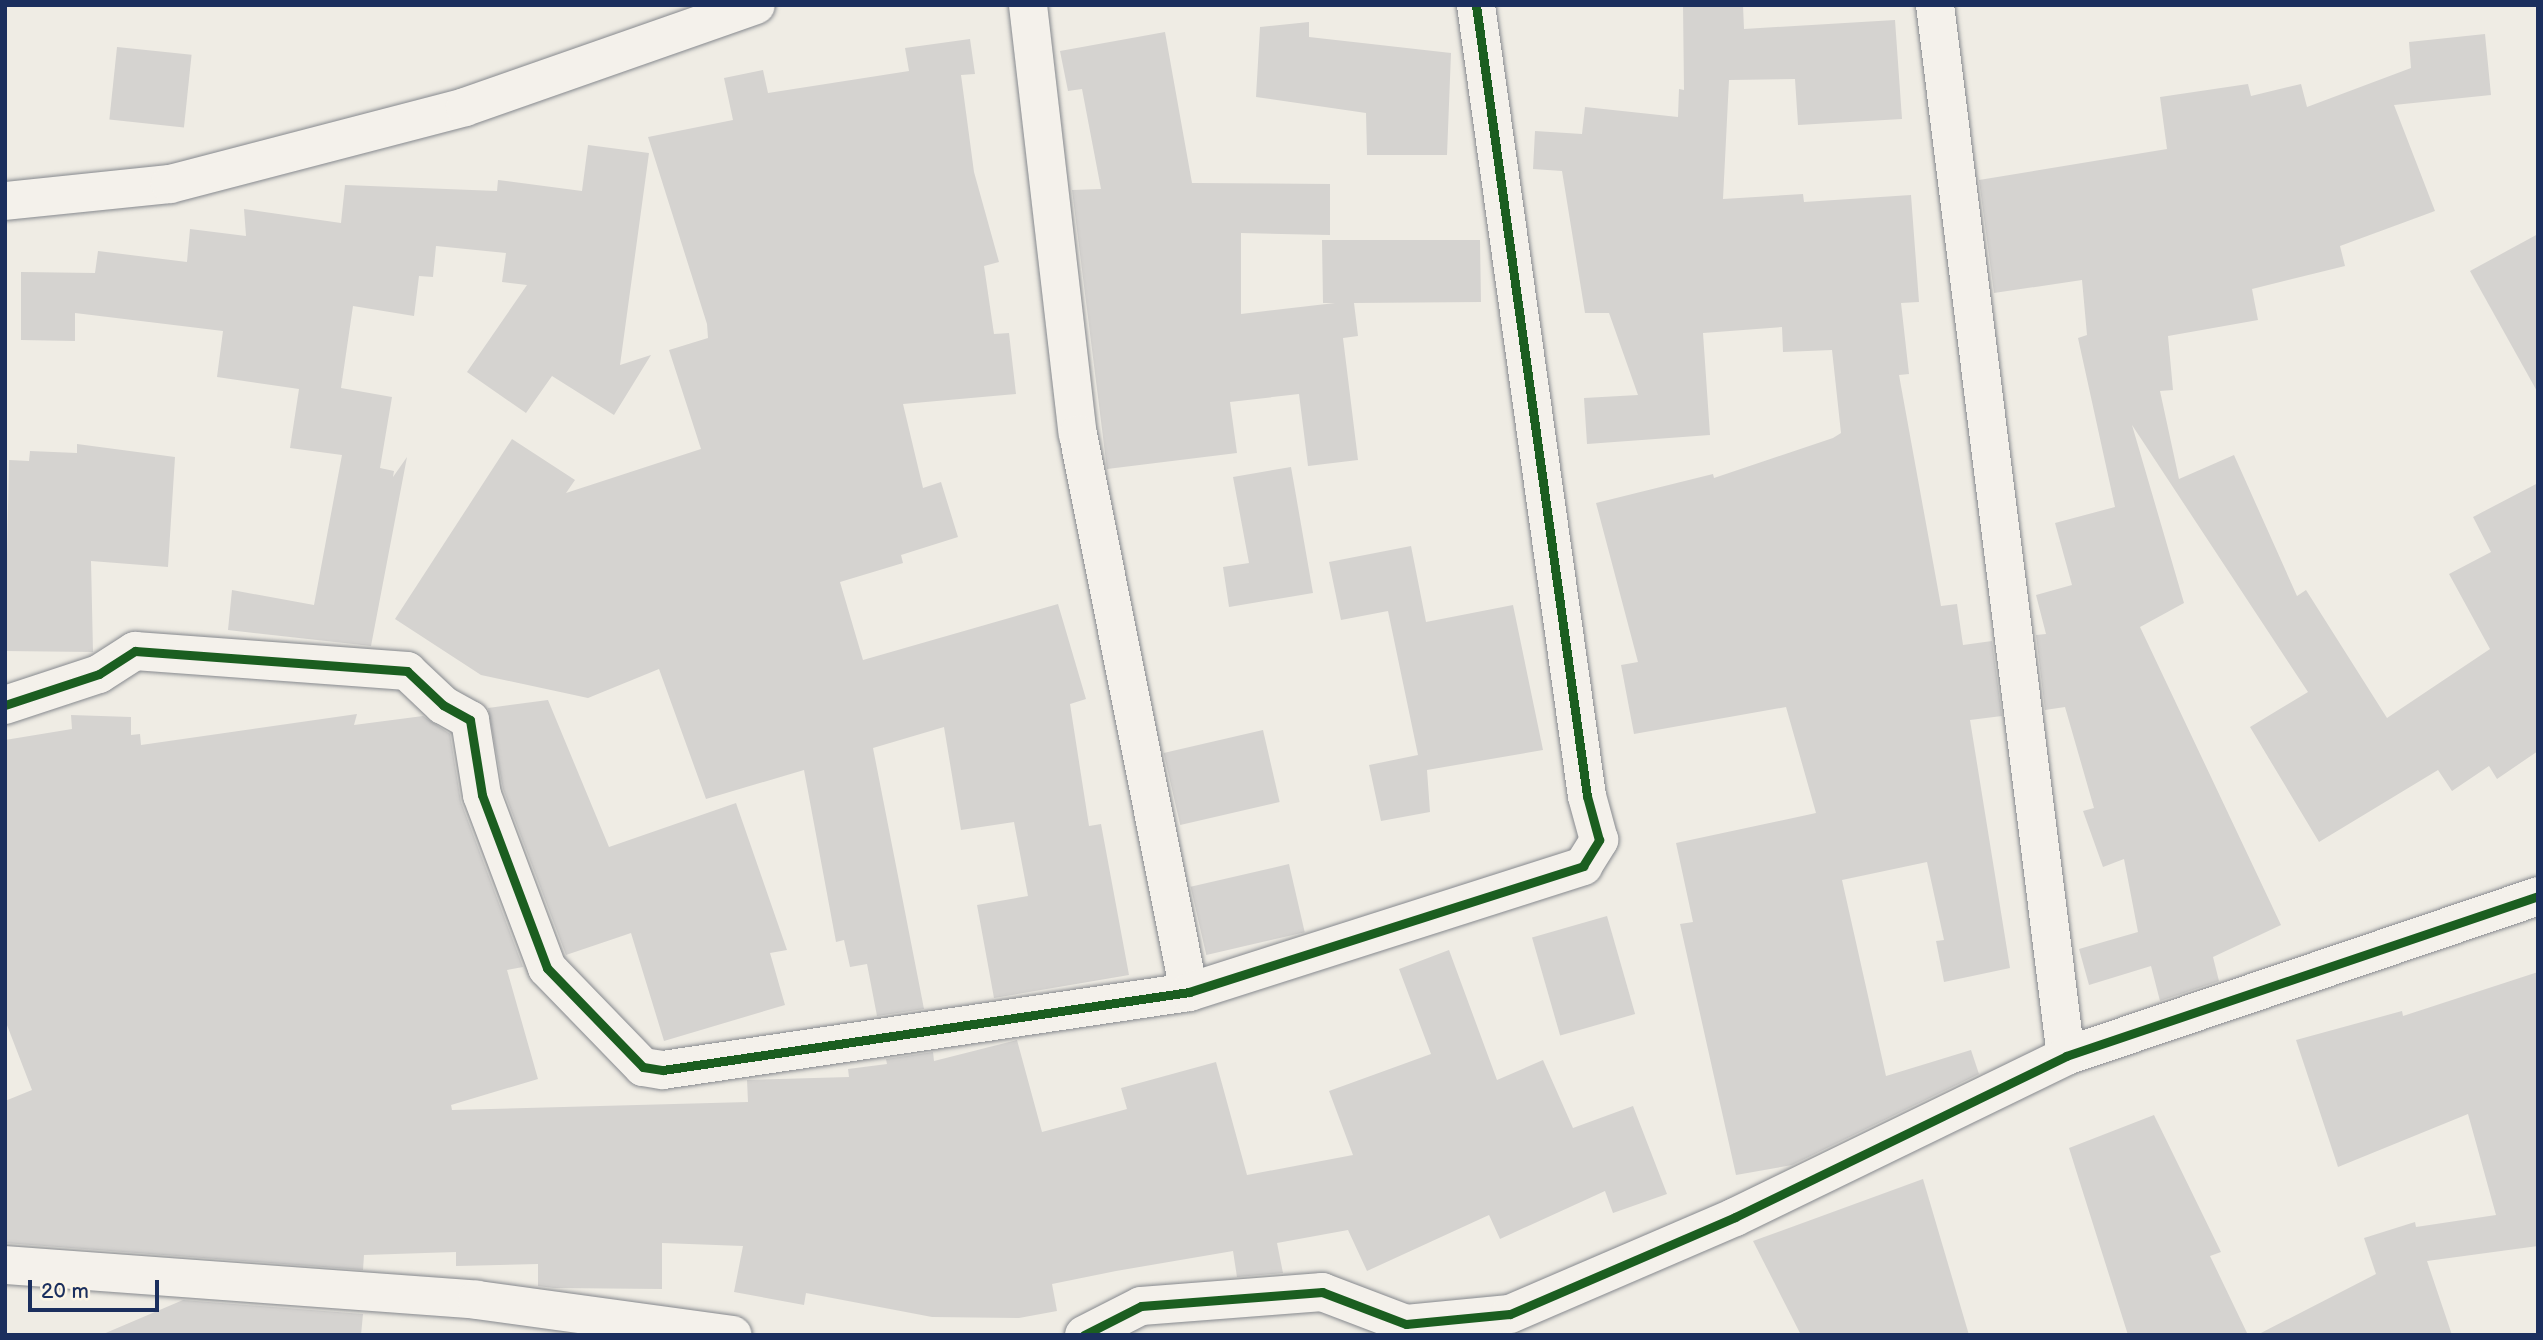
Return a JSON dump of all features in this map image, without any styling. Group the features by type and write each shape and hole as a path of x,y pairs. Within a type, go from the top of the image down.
{"street":[{"path":"5,201 170,184 466,107 676,18 756,5"},
{"path":"1028,5 1078,435 1189,992"},
{"path":"5,705 99,674 135,651 407,671 443,705 470,720 482,795 547,968 643,1067 663,1070 1189,992 1583,866 1600,840 1587,796 1476,5"},
{"path":"1935,5 2066,1056"},
{"path":"1084,1335 1141,1306 1322,1292 1406,1324 1510,1314 1735,1217 2066,1056 2538,896"},
{"path":"5,1265 477,1300 631,1326 733,1335"}],"building":[{"path":"1683,5 1743,5 1744,29 1895,20 1902,119 1798,125 1795,79 1729,80 1723,199 1803,194 1804,202 1911,195 1919,302 1901,303 1909,374 1899,375 1941,606 1957,604 1963,645 1992,641 2002,716 1970,720 2010,968 1944,982 1936,941 1944,940 1927,862 1842,880 1886,1076 1971,1050 1979,1074 1792,1165 1736,1175 1680,924 1693,922 1676,843 1816,813 1786,707 1634,734 1621,665 1638,662 1596,503 1713,474 1714,478 1841,433 1832,350 1783,352 1782,327 1703,333 1710,435 1587,444 1584,398 1638,395 1609,313 1585,313 1562,171 1533,169 1535,131 1582,134 1585,107 1678,117 1679,89 1684,90"},
{"path":"1309,22 1309,37 1451,53 1447,155 1367,155 1366,113 1256,97 1260,27"},
{"path":"1165,32 1192,183 1330,184 1330,235 1241,233 1241,314 1335,303 1323,303 1322,240 1480,240 1481,302 1354,303 1358,336 1343,338 1358,460 1308,466 1299,394 1230,402 1237,453 1107,469 1072,190 1101,189 1082,89 1068,91 1060,51"},
{"path":"2485,34 2491,95 2394,105 2435,211 2340,246 2345,266 2252,289 2258,320 2168,336 2173,390 2160,391 2179,479 2234,455 2297,596 2306,590 2387,718 2490,649 2449,574 2491,552 2473,517 2538,483 2538,751 2497,779 2489,766 2452,791 2438,770 2319,842 2250,727 2308,692 2132,425 2184,603 2140,627 2281,925 2213,957 2219,981 2160,1001 2151,966 2089,985 2079,949 2138,932 2124,859 2103,867 2083,811 2094,808 2065,707 2045,710 2036,635 2046,634 2036,595 2072,585 2055,523 2115,507 2078,338 2087,335 2082,280 1994,293 1979,180 2167,149 2160,97 2248,84 2251,96 2301,84 2307,107 2411,68 2409,42"},
{"path":"970,39 975,74 961,75 974,172 999,262 984,266 994,334 1009,333 1016,394 903,404 923,488 941,482 958,537 901,555 903,563 840,582 863,660 1058,604 1086,699 1070,704 1089,826 1101,824 1129,975 994,998 977,905 1028,896 1014,822 961,830 944,727 873,748 924,1009 877,1016 867,964 850,967 844,940 836,942 804,770 706,799 659,669 588,698 481,675 395,619 512,439 575,480 566,493 701,449 669,350 708,338 707,324 648,137 733,120 724,78 763,70 768,93 909,71 905,48"},
{"path":"117,47 192,55 184,127 109,120"},
{"path":"588,145 649,153 620,365 651,355 614,415 552,376 526,413 467,372 527,285 502,282 506,253 436,246 433,277 419,276 414,316 353,306 341,388 392,397 380,468 394,471 393,477 407,457 371,646 228,630 232,590 314,605 342,455 290,448 299,389 217,377 223,331 75,313 75,341 21,340 21,272 95,273 98,251 187,262 190,229 246,236 244,209 341,223 345,185 497,191 498,180 582,191"},
{"path":"2538,234 2538,393 2470,271"},
{"path":"77,444 175,457 168,567 91,561 93,652 5,651 9,460 29,461 30,451 77,453"},
{"path":"1291,467 1313,593 1229,607 1223,567 1249,563 1233,477"},
{"path":"1411,546 1426,622 1513,605 1543,750 1427,770 1430,812 1381,821 1369,765 1418,755 1388,611 1341,620 1329,562"},
{"path":"548,700 609,847 736,803 787,950 770,953 785,1005 664,1041 631,933 566,955 503,789 488,708"},
{"path":"357,714 354,725 423,716 450,734 461,802 523,967 507,970 538,1079 451,1105 452,1110 748,1102 747,1080 849,1077 848,1069 887,1064 886,1059 933,1052 934,1061 1017,1040 1042,1132 1127,1109 1121,1088 1216,1062 1247,1175 1353,1155 1329,1091 1431,1054 1399,969 1449,950 1497,1080 1543,1060 1573,1128 1633,1106 1667,1194 1613,1213 1605,1191 1500,1239 1489,1215 1367,1271 1348,1230 1277,1243 1283,1273 1237,1277 1233,1251 1116,1271 1052,1284 1057,1311 1019,1318 932,1317 806,1293 804,1305 734,1292 743,1246 662,1243 662,1289 538,1286 538,1264 456,1266 456,1252 364,1255 363,1270 5,1243 5,1101 32,1090 5,1020 5,740 72,729 71,715 131,717 131,735 140,734 141,745"},
{"path":"1263,730 1280,802 1180,825 1164,753"},
{"path":"1289,864 1305,932 1206,955 1191,887"},
{"path":"1607,916 1635,1014 1560,1036 1532,937"},
{"path":"2538,972 2538,1246 2427,1261 2452,1335 2257,1335 2376,1274 2364,1238 2415,1222 2416,1227 2496,1215 2468,1114 2338,1167 2296,1040 2402,1011 2403,1016"},
{"path":"2154,1115 2221,1252 2210,1256 2248,1335 2128,1335 2069,1148"},
{"path":"1923,1179 1969,1335 1801,1335 1753,1241"},
{"path":"183,1300 363,1314 361,1335 101,1335"}],"cycle path":[{"path":"5,705 99,674 135,651 407,671 443,705 470,720 482,795 547,968 643,1067 663,1070 1189,992 1583,866 1599,840 1587,796 1476,5"},
{"path":"1084,1335 1141,1306 1322,1292 1406,1324 1510,1314 1735,1217 2066,1056 2538,896"}]}
